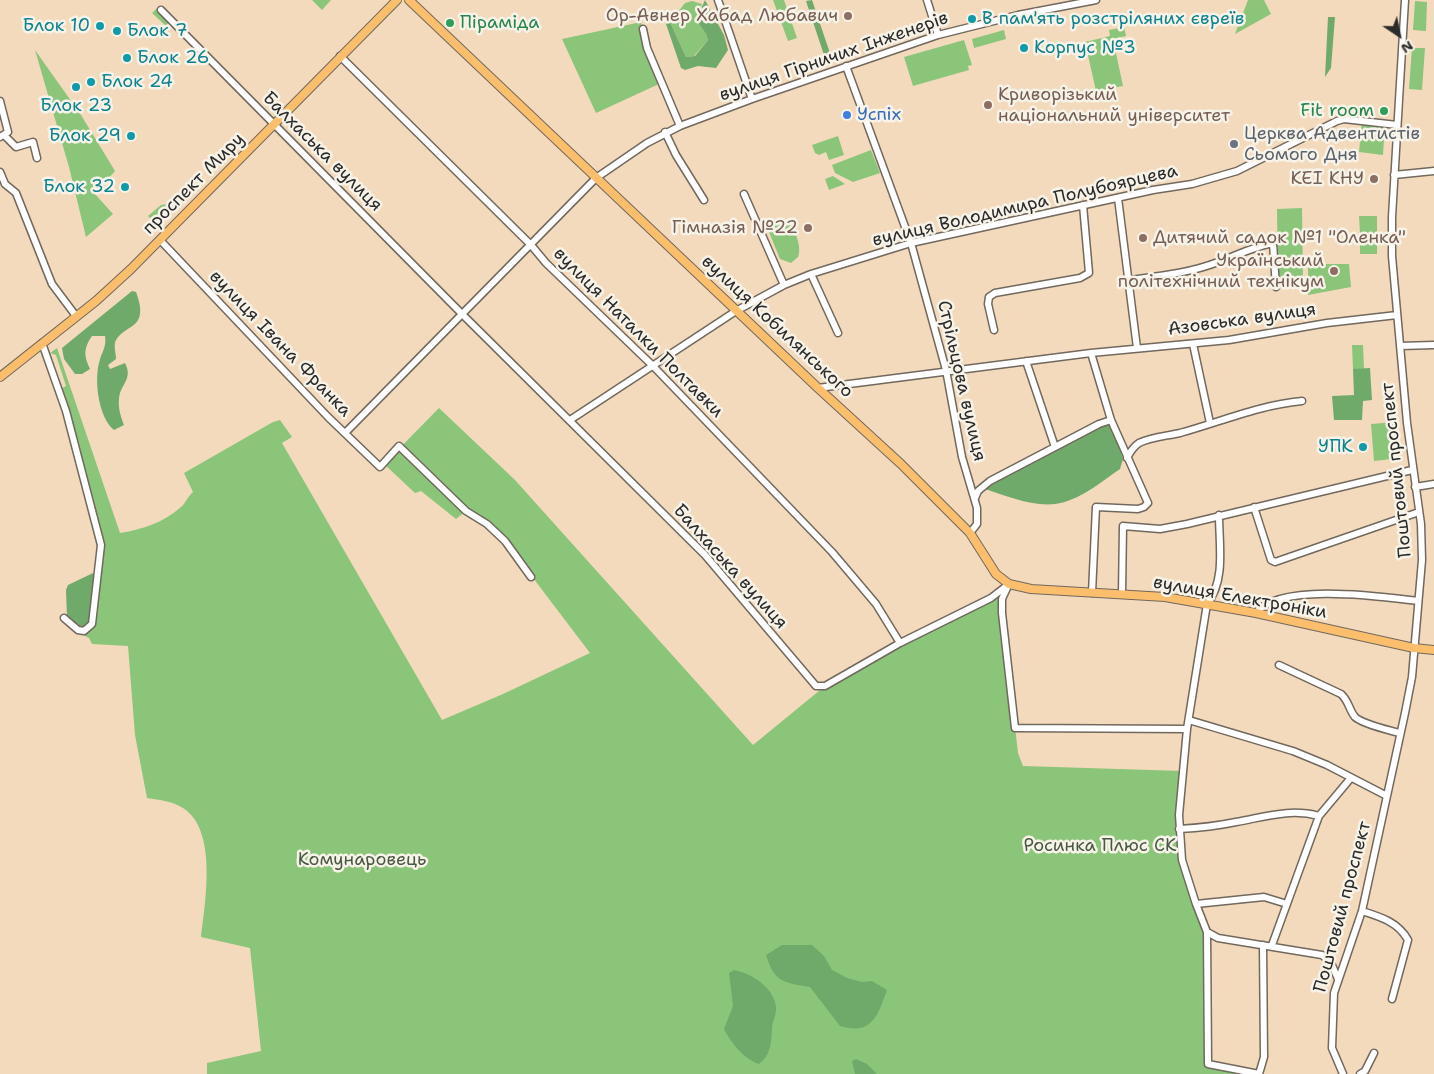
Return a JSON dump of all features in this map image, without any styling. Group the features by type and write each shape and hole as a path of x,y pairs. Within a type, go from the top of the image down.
{"main road":[{"name":"проспект Миру","path":"0,376 112,287 397,0"},
{"name":"вулиця Кобилянського","path":"408,0 736,311 901,464 970,533 996,574 1009,584"},
{"name":"вулиця Електроніки","path":"1009,584 1031,589 1165,597 1256,614 1414,648 1434,650"}],"street":[{"path":"718,0 752,99"},
{"path":"927,0 938,35"},
{"name":"вулиця Гірничих Інженерів","path":"596,178 666,132 752,99 938,35 1018,15 1096,0"},
{"name":"Поштовий проспект","path":"1343,1074 1335,1060 1331,1035 1334,993 1362,911 1412,677 1422,544 1412,470 1392,256 1394,175 1405,0"},
{"name":"Балхаська вулиця","path":"161,10 463,315 705,555 816,686 824,686 900,643 991,598 1009,584"},
{"path":"644,29 647,48 680,126"},
{"name":"вулиця Наталки Полтавки","path":"340,56 531,245 546,263 653,366 855,578 876,604 900,643"},
{"name":"Стрільцова вулиця","path":"846,66 911,243 946,370 962,458 975,498 978,518 975,528 970,533"},
{"path":"0,101 8,132 3,136 16,147 32,142 37,158"},
{"name":"вулиця Володимира Полубоярцева","path":"570,420 736,311 784,285 811,274 911,243 1083,205 1192,184 1237,171 1344,119 1397,124"},
{"path":"666,132 680,161 704,200"},
{"path":"1394,175 1434,171"},
{"path":"1,176 5,184 16,193 52,284 76,316"},
{"path":"345,433 596,178"},
{"path":"744,194 784,285"},
{"path":"1118,198 1137,348"},
{"path":"994,330 988,304 989,297 995,293 1080,278 1089,273 1083,205"},
{"name":"вулиця Івана Франка","path":"160,240 380,467 399,446 466,511 487,524 505,541 531,577"},
{"path":"1129,280 1217,263 1253,247 1273,243 1276,287"},
{"path":"811,274 838,333"},
{"name":"Азовська вулиця","path":"818,388 946,370 1137,348 1193,344 1398,315"},
{"path":"42,343 66,411 101,545 92,624 88,629 78,630 64,618"},
{"path":"1193,344 1210,423"},
{"path":"1400,346 1434,345"},
{"path":"1091,353 1111,420 1148,503 1144,507 1138,508 1096,507 1092,592"},
{"path":"1026,361 1055,447"},
{"path":"1127,458 1132,448 1139,443 1286,403 1302,401"},
{"path":"975,498 978,491 990,482 1098,424 1111,420"},
{"path":"1122,594 1123,526 1165,528 1412,470"},
{"path":"1415,487 1434,484"},
{"path":"1254,507 1267,552 1271,560 1275,562 1419,512"},
{"path":"1219,516 1218,583 1214,595 1206,604 1189,720 1179,830 1182,860 1207,932 1208,1064 1259,1074 1264,1057 1263,945"},
{"path":"1009,584 1002,599 1002,613 1015,728 1188,729"},
{"path":"1256,614 1266,606 1279,601 1325,594 1362,594 1418,601"},
{"path":"1279,666 1341,694 1347,699 1354,716 1360,720 1399,734"},
{"path":"1189,720 1293,751 1327,765 1350,779 1387,796"},
{"path":"1272,946 1320,816 1350,779"},
{"path":"1179,830 1235,822 1280,812 1294,811 1320,816"},
{"path":"1196,904 1264,897 1287,904"},
{"path":"1362,911 1392,922 1404,932 1408,940 1392,999"},
{"path":"1207,932 1232,942 1322,954 1331,962 1338,979"},
{"path":"1360,1074 1365,1071 1374,1052"}],"green space":[{"path":"312,0 331,0 322,10"},
{"path":"705,0 724,35 728,50 716,68 698,66 685,70 681,68 666,24 670,22 686,57 695,56 708,40 696,20"},
{"path":"773,0 784,0 797,38 788,41"},
{"path":"812,0 833,62 827,64 806,1"},
{"path":"1248,0 1264,0 1271,14 1235,34"},
{"path":"692,1 702,4 696,20 708,40 694,56 686,57 670,22 685,3"},
{"path":"1415,1 1427,2 1426,31 1413,30"},
{"path":"157,8 170,21 166,26 152,13"},
{"path":"1328,17 1335,17 1331,68 1325,77"},
{"path":"641,22 646,49 659,84 596,113 562,39"},
{"path":"1124,27 1126,36 1113,39 1123,86 1096,91 1085,42 1110,36 1109,30"},
{"path":"1004,30 1006,39 974,48 972,39"},
{"path":"964,40 972,65 968,66 969,70 913,86 904,57"},
{"path":"1412,48 1425,48 1422,90 1409,89"},
{"path":"35,50 81,115 115,171 95,194 113,214 86,237 69,167"},
{"path":"1362,121 1385,123 1383,155 1359,152"},
{"path":"838,136 844,155 829,160 826,152 819,155 815,153 812,145"},
{"path":"871,150 880,173 853,182 835,173 832,165"},
{"path":"833,176 845,184 829,190 825,179"},
{"path":"175,203 155,223 148,216 161,205"},
{"path":"1302,208 1303,284 1278,284 1277,209"},
{"path":"1359,216 1377,216 1377,233 1360,234"},
{"path":"782,218 790,224 798,241 798,257 791,263 780,259 769,232 772,222"},
{"path":"1377,236 1377,254 1360,254 1360,237"},
{"path":"1308,264 1349,264 1351,287 1308,295"},
{"path":"132,291 136,292 140,305 140,314 134,325 123,332 115,343 116,359 108,365 110,369 125,363 128,372 119,401 124,425 114,430 101,409 97,380 100,359 105,347 105,336 92,336 85,352 90,369 82,374 75,374 64,359 62,348"},
{"path":"1352,345 1363,345 1364,369 1353,369"},
{"path":"57,348 120,533 152,524 174,513 193,492 184,473 273,422 280,420 292,437 282,443 442,720 590,653 505,541 466,511 456,519 421,491 415,493 384,464 439,408 515,480 753,745 825,686 1000,593 1018,753 1023,766 1183,771 1179,842 1207,932 1208,1063 1246,1074 207,1074 207,1063 261,1051 250,948 201,937 207,868 201,833 194,818 183,808 170,802 147,798 135,735 128,646 92,644 89,638 77,632 95,624 104,545 62,388 66,386 56,355 50,353"},
{"path":"1370,368 1372,400 1363,401 1362,420 1334,420 1332,396 1354,395 1353,369"},
{"path":"1396,422 1401,458 1374,461 1371,424"},
{"path":"1111,423 1123,459 1120,469 1081,495 1055,504 1037,504 982,488 1100,425"},
{"path":"93,573 94,609 84,628 79,628 67,617 66,590 68,585"},
{"path":"782,945 812,945 824,956 832,970 847,978 862,982 872,981 887,990 877,1015 867,1025 860,1028 840,1026 810,987 781,980 773,971 766,955"},
{"path":"734,970 747,974 766,987 771,993 776,1006 770,1049 766,1057 759,1064 753,1062 738,1050 724,1029 733,1006 729,973"},
{"path":"856,1059 867,1064 877,1074 855,1074 852,1061"}],"place":[{"name":"Ор-Авнер Хабад Любавич","path":"848,16"},
{"name":"В пам'ять розстріляних євреїв","path":"972,19"},
{"name":"Піраміда","path":"450,23"},
{"name":"Блок 10","path":"100,26"},
{"name":"Блок 7","path":"117,31"},
{"name":"Корпус №3","path":"1024,48"},
{"name":"Блок 26","path":"127,58"},
{"name":"Блок 24","path":"91,82"},
{"name":"Блок 23","path":"76,87"},
{"name":"Криворізький національний університет","path":"988,105"},
{"name":"Fit room","path":"1384,111"},
{"name":"Успіх","path":"847,115"},
{"name":"Блок 29","path":"131,136"},
{"name":"Церква Адвентистів Сьомого Дня","path":"1234,144"},
{"name":"КЕІ КНУ","path":"1374,179"},
{"name":"Блок 32","path":"125,187"},
{"name":"Гімназія №22","path":"808,228"},
{"name":"Дитячий садок №1 \"Оленка\"","path":"1143,238"},
{"name":"Український політехнічний технікум","path":"1334,271"},
{"name":"УПК","path":"1363,447"}],"park label":[{"name":"Росинка Плюс СК","path":"1100,846"},
{"name":"Комунаровець","path":"362,860"}]}
